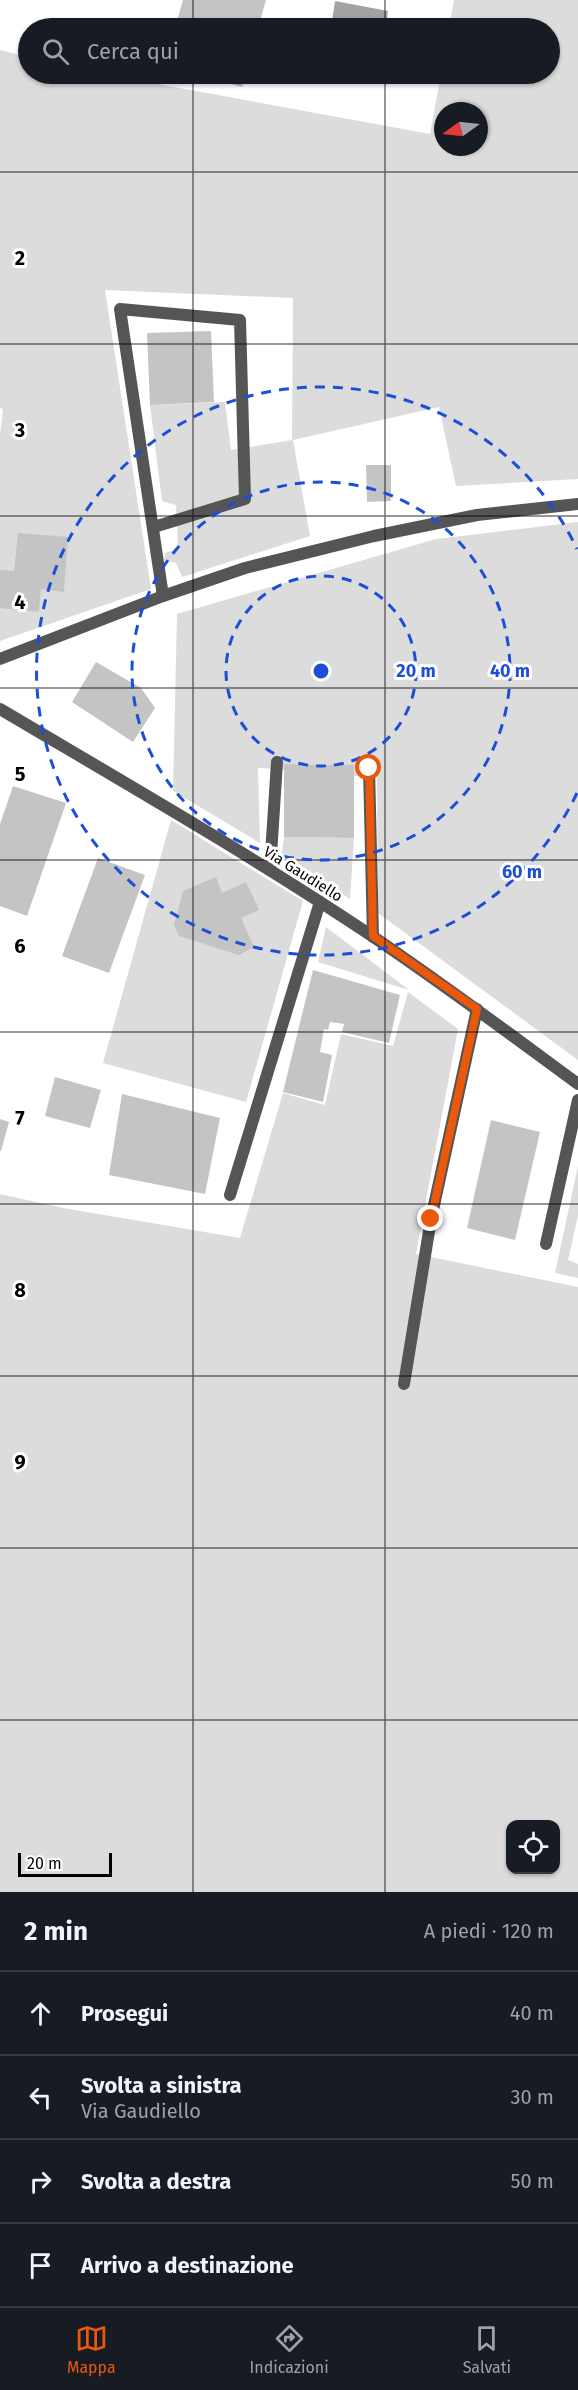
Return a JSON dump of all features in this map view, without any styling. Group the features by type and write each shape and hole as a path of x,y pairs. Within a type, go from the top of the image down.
{"street":[{"path":"154,527 245,499 240,320 120,309 163,596"},
{"path":"0,659 163,596 245,568 374,536 477,515 578,504"},
{"name":"Via Gaudiello","path":"0,709 270,870 373,936 578,1084"},
{"path":"270,870 277,762"},
{"path":"369,768 373,936"},
{"path":"230,1195 320,902"},
{"path":"404,1384 431,1219 477,1009"},
{"path":"546,1244 578,1100"}],"shaded area":[{"path":"454,0 578,0 578,479 456,486 439,407 293,440 310,536 182,577 176,563 164,560 165,553 178,549 176,505 162,501 150,405 225,402 231,450 292,440 293,298 105,290 151,589 0,641 0,435 3,409 0,408 0,50 18,54 18,84 158,84 430,134 434,112 434,156 488,156 488,102 436,102 439,84 560,84 560,18 451,18"},
{"path":"335,1 388,11 387,18 332,18"},
{"path":"578,522 578,1060 378,913 377,777 354,776 353,765 284,764 284,769 258,768 260,843 173,791 177,614 436,539"},
{"path":"171,820 303,901 246,1102 103,1063"},
{"path":"284,837 354,838 350,899 281,858"},
{"path":"326,927 409,990 318,962"},
{"path":"408,992 458,1029 416,1254 578,1287 578,1892 0,1892 0,1194 63,1208 240,1238 283,1093 325,1105 341,1034 393,1046"},
{"path":"578,1166 578,1216 568,1260 578,1264 578,1278 555,1273"}],"building":[{"path":"183,0 266,0 261,18 178,18"},
{"path":"211,331 214,402 150,405 147,333"},
{"path":"366,465 391,465 391,501 367,502"},
{"path":"18,533 68,537 64,592 41,589 39,612 0,608 0,570 14,571"},
{"path":"96,662 141,688 155,708 133,742 72,702"},
{"path":"284,764 354,765 354,838 284,837"},
{"path":"13,786 66,803 27,916 0,906 0,824"},
{"path":"98,858 145,875 109,973 62,956"},
{"path":"216,877 222,893 246,882 259,910 241,918 254,947 239,955 179,936 174,925 183,891"},
{"path":"313,970 400,995 389,1043 342,1032 344,1024 330,1022 328,1030 324,1029 320,1052 332,1055 323,1102 283,1092"},
{"path":"55,1077 101,1090 90,1128 45,1116"},
{"path":"122,1094 220,1118 205,1194 109,1175"},
{"path":"0,1119 9,1122 1,1151 0,1151"},
{"path":"491,1120 540,1132 515,1240 467,1228"}],"route":[{"path":"369,768 373,936 477,1009 431,1219"}]}
